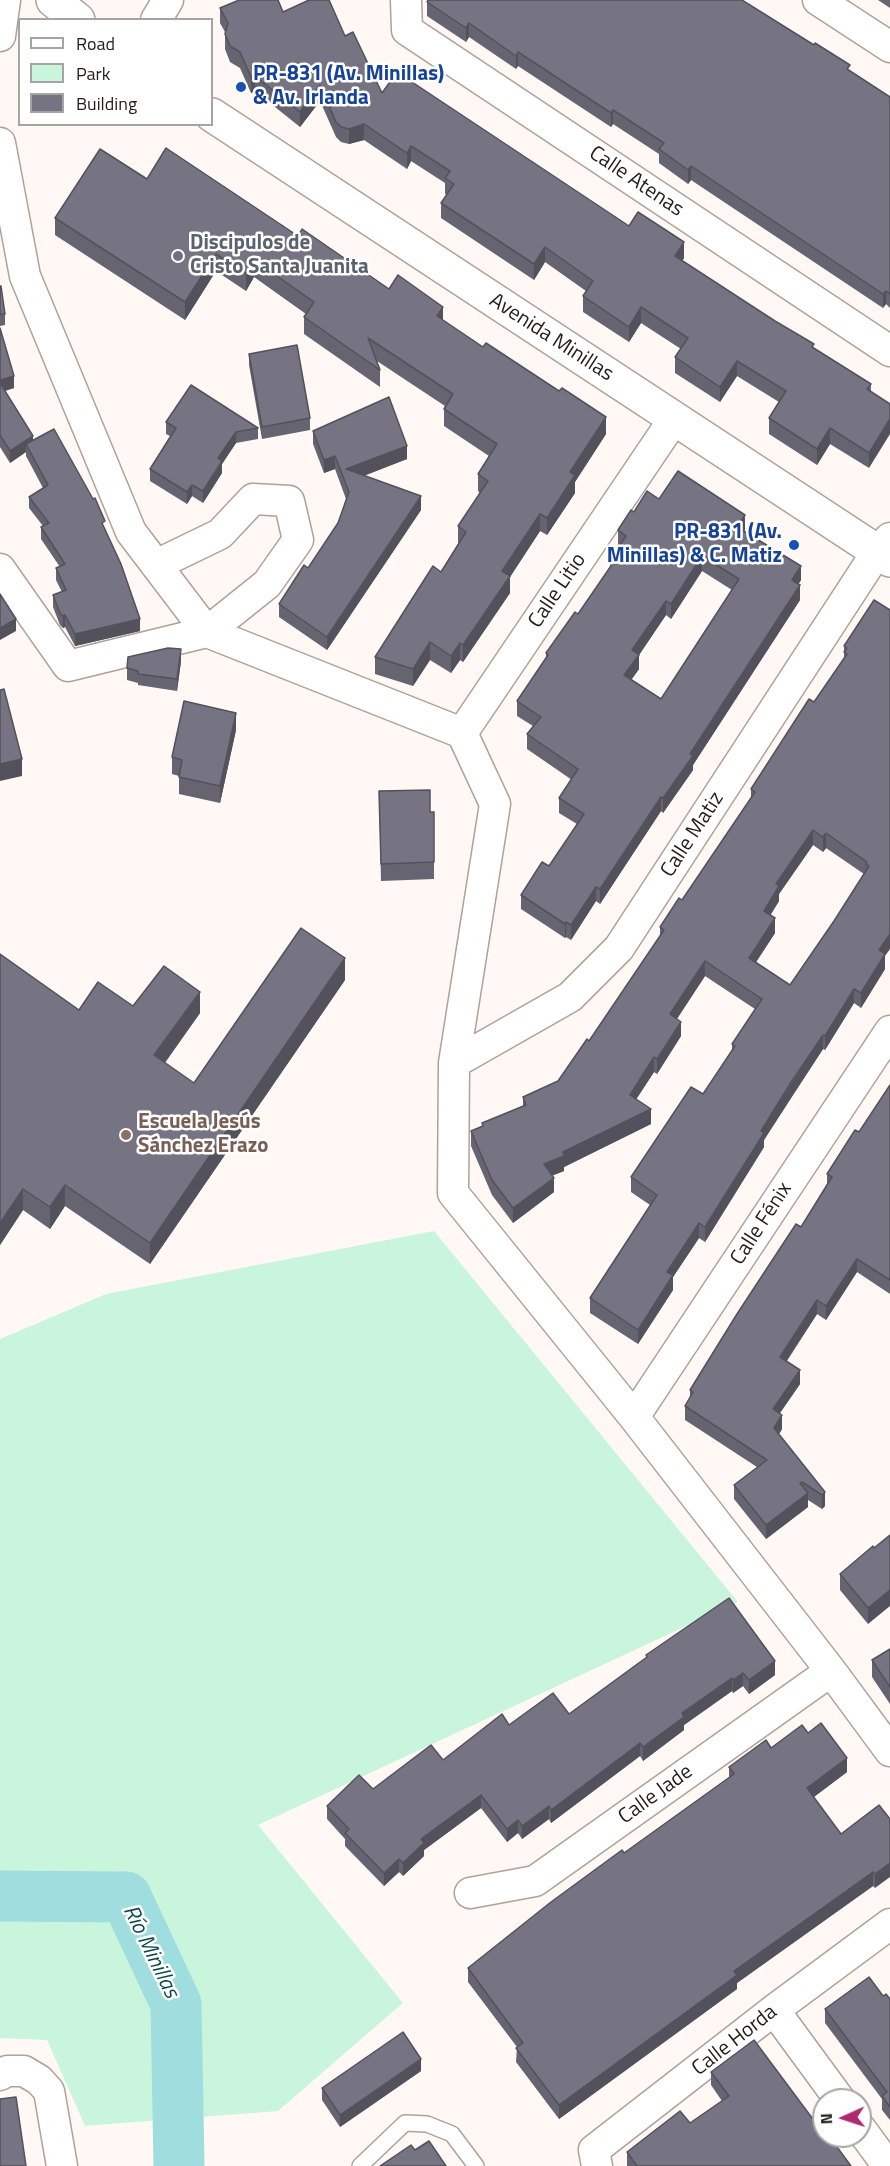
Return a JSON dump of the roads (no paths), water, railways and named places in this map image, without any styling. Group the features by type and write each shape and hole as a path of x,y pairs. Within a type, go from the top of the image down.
{"street":[{"path":"0,36 4,0"},
{"path":"53,0 76,18"},
{"path":"157,18 168,0"},
{"name":"Calle Atenas","path":"406,0 407,30 890,351"},
{"path":"818,0 890,47"},
{"name":"Avenida Minillas","path":"213,116 674,419 886,550"},
{"path":"0,143 25,276 131,532 207,632 462,733 495,804 454,1063 453,1193 634,1417 831,1671 890,1751"},
{"name":"Calle Litio","path":"462,733 674,419"},
{"path":"0,568 68,666 207,632 267,584 298,540 289,501 253,499 220,534 156,565"},
{"name":"Calle Matiz","path":"454,1063 570,997 619,948 886,550"},
{"name":"Calle Fénix","path":"634,1417 890,1031"},
{"name":"Calle Jade","path":"470,1893 535,1881 831,1671"},
{"name":"Calle Horda","path":"597,2166 594,2150 774,2010 890,1924"},
{"path":"774,2010 831,2088"},
{"path":"0,2075 8,2071 24,2071 39,2080 49,2091 62,2166"},
{"path":"872,2144 888,2166"}],"lane":[{"path":"360,2166 405,2123 427,2124 452,2134 476,2166"}],"waterway":[{"name":"Río Minillas","path":"0,1896 126,1897 176,2004 179,2166"}],"place":[{"name":"PR-831 (Av. Minillas) & Av. Irlanda","path":"241,87"},
{"name":"Discipulos de Cristo Santa Juanita","path":"178,256"},
{"name":"PR-831 (Av. Minillas) & C. Matiz","path":"794,545"},
{"name":"Escuela Jesús Sánchez Erazo","path":"126,1135"}]}
